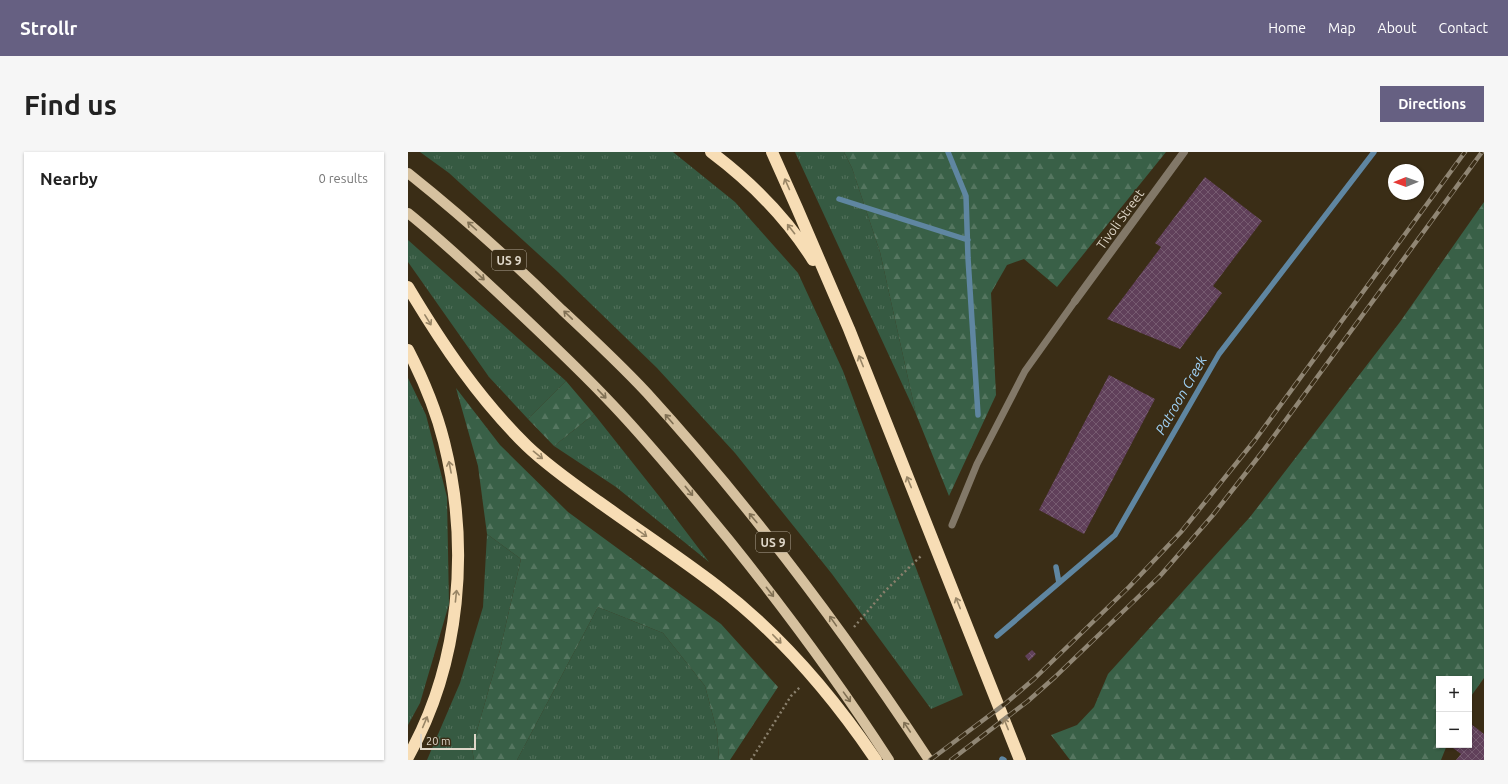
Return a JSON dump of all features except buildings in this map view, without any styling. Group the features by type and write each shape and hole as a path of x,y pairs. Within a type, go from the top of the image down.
{"highway":[{"path":"711,152 760,193 781,216 801,241 834,297"},
{"path":"772,152 849,329 1020,760"},
{"path":"408,287 457,365 493,409 528,447 569,480 717,586 760,621 828,694 852,724 876,760"},
{"path":"408,350 428,393 444,441 454,492 458,540 457,594 448,651 433,703 424,726 408,757"}],"main road":[{"name":"US 9","path":"408,173 512,262 596,341 643,389 781,552 881,688 928,760"},
{"name":"US 9","path":"408,213 498,293 613,404 681,482 739,553 864,720 889,760"}],"street":[{"name":"Tivoli Street","path":"1075,301 1184,152"}],"lane":[{"path":"952,525 977,464 1025,371 1075,301"}],"green space":[{"path":"420,152 673,152 735,202 798,273 843,371 963,695 931,709 832,574 735,453 657,368 558,272 449,173"},
{"path":"795,152 844,152 852,168 880,252 916,414"},
{"path":"844,152 1166,152 1057,287 1024,259 1007,265 991,293 996,395 949,496 916,414 880,252 852,168"},
{"path":"1484,202 1484,678 1472,695 1472,676 1436,676 1436,748 1446,748 1441,760 1070,760 1051,735 1077,725 1094,707 1108,674 1250,517 1400,322"},
{"path":"408,240 566,381 528,419 489,377 408,262"},
{"path":"408,378 426,415 447,497 449,604 420,703 408,725"},
{"path":"566,381 594,414 554,446 528,419"},
{"path":"456,388 500,445 568,512 721,624 778,687 730,760 719,760 717,731 705,686 663,633 598,607 517,760 474,760 472,748 500,650 521,559 487,534 478,466"},
{"path":"594,414 709,562 616,487 554,446"},
{"path":"487,534 521,559 500,650 472,748 474,760 427,760 460,683 483,607"},
{"path":"598,607 663,633 705,686 717,731 719,760 517,760"}],"waterway":[{"path":"948,152 966,196 968,258 978,415"},
{"name":"Patroon Creek","path":"997,636 1115,535 1219,354 1374,152"},
{"path":"839,199 968,240"},
{"path":"1056,567 1059,583"}],"railway":[{"path":"930,760 1006,703 1034,679 1129,587 1181,532 1255,440 1465,152"},
{"path":"951,760 1028,701 1160,576 1213,515 1263,451 1482,152"}]}
